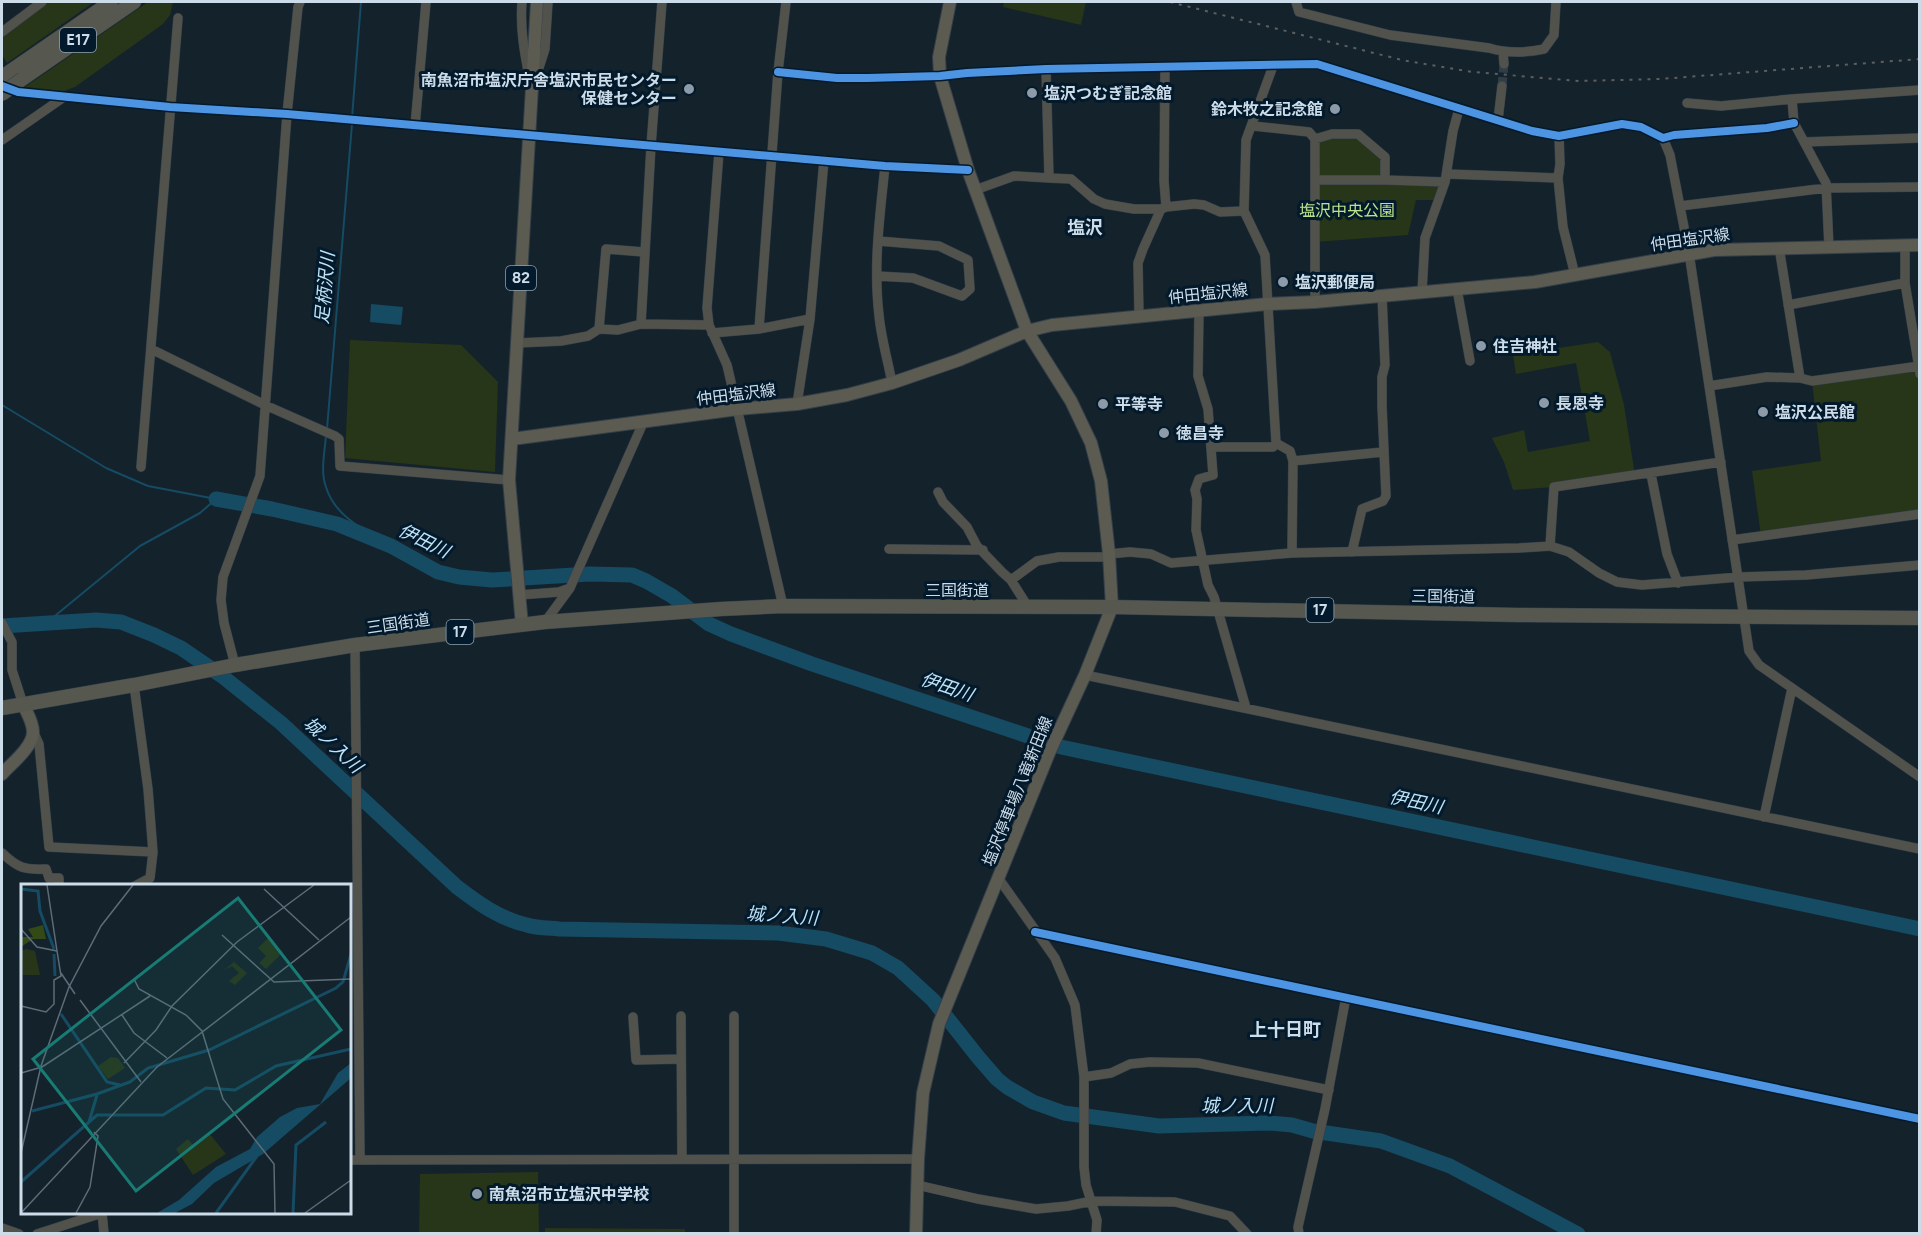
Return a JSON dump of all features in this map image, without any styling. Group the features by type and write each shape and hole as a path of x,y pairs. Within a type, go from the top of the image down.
{"highway":[{"name":"E17","path":"2,94 11,76 111,2"},
{"name":"E17","path":"11,76 134,2"},
{"name":"三国街道","path":"2,708 199,673 235,664 355,645 546,622 686,610 783,606 1112,607 1518,615 1920,618"}],"main road":[{"name":"82","path":"522,625 509,480 537,2"},
{"path":"950,2 939,57 940,76 968,170 1028,331 1071,401 1091,443 1101,482 1112,607"},
{"name":"仲田塩沢線","path":"512,439 738,409 797,404 847,395 892,383 959,360 1028,331 1052,325 1267,304 1315,302 1535,282 1714,250 1920,245"},
{"name":"塩沢停車場八竜新田線","path":"918,1159 923,1094 939,1024 1049,753 1085,675 1112,607"},
{"path":"2,774 29,745 34,733 23,704"},
{"path":"916,1233 918,1159"}],"street":[{"path":"2,32 42,2"},
{"path":"235,664 224,624 221,600 223,577 260,476 288,114 300,2"},
{"path":"415,126 426,2"},
{"path":"522,2 520,20 532,90"},
{"path":"532,90 545,49 548,2"},
{"path":"641,324 662,2"},
{"path":"759,328 778,72 786,2"},
{"path":"1296,2 1299,12 1390,35 1489,48 1503,52 1544,49 1554,35 1556,2"},
{"path":"141,467 178,18"},
{"path":"1503,52 1504,64"},
{"path":"778,72 837,78 940,76 1046,69 1317,64 1532,131 1559,136 1622,124 1641,127 1663,138 1670,155 1689,253 1749,651 1760,665 1791,688 1920,777"},
{"path":"1212,447 1273,447 1276,443 1265,255 1244,211 1246,140 1273,66"},
{"path":"1138,316 1138,263 1163,208 1165,68"},
{"path":"1046,69 1049,178"},
{"path":"2,86 18,92 170,107 288,114 885,166 968,170"},
{"path":"1498,120 1502,86"},
{"path":"1687,103 1721,106 1920,90"},
{"path":"2,140 64,97"},
{"path":"1792,99 1794,123 1826,183 1829,247"},
{"path":"1422,292 1425,238 1446,178 1453,131 1459,109"},
{"path":"1663,138 1674,135 1767,128 1794,123"},
{"path":"1252,126 1309,132 1315,139 1315,302"},
{"path":"1315,139 1332,134 1358,134 1385,157 1385,180"},
{"path":"1559,136 1558,178 1567,246 1575,275"},
{"path":"1804,142 1920,138"},
{"path":"719,152 706,308 711,329 727,365 783,606"},
{"path":"797,404 810,319 824,160"},
{"path":"885,166 877,276 879,316 892,383"},
{"path":"975,190 1014,176 1071,179 1094,199 1105,204 1134,209 1194,204 1204,205 1220,212 1244,211"},
{"path":"1315,180 1558,178"},
{"path":"1680,206 1826,188 1920,188"},
{"path":"877,276 913,278 962,296 970,289 968,260 939,246 878,241"},
{"path":"1709,386 1767,377 1800,378 1812,381 1919,368 1915,312 1905,283 1905,246"},
{"path":"1779,247 1800,378"},
{"path":"599,329 606,249 644,252"},
{"path":"1788,305 1905,283"},
{"path":"1457,289 1470,361"},
{"path":"1352,552 1362,509 1383,501 1386,496 1382,406 1382,377 1385,365 1382,295"},
{"path":"1198,311 1198,376 1208,409 1213,475 1199,479 1196,490 1196,530 1201,560 1246,708"},
{"path":"518,343 561,341 588,336 599,329 618,330 641,324 711,329 759,328 810,319"},
{"path":"151,349 265,405 335,436 339,439 340,466 509,480"},
{"path":"546,622 570,588 643,423"},
{"path":"1276,443 1290,451 1293,461 1292,553"},
{"path":"1293,461 1383,452"},
{"path":"1550,546 1554,487 1721,462"},
{"path":"1651,474 1667,554 1678,583"},
{"path":"938,492 945,506 967,527 977,546 1011,580 1029,607"},
{"path":"1732,540 1920,514"},
{"path":"1011,580 1037,561 1059,557 1109,556 1130,552 1151,554 1171,563 1292,553 1550,546 1569,552 1599,573 1617,582 1642,585 1738,576 1806,575 1920,565"},
{"path":"889,549 983,550"},
{"path":"519,595 559,592 570,588"},
{"path":"2,623 12,642 12,670 23,704"},
{"path":"355,645 360,1160"},
{"path":"1085,675 1920,849"},
{"path":"134,685 148,789 153,852 150,878 137,884"},
{"path":"1764,817 1791,688"},
{"path":"34,733 39,744 49,847 153,852"},
{"path":"2,853 15,865 26,870 46,869 49,878 59,878 59,884"},
{"path":"999,879 1055,958 1075,1005 1084,1077 1084,1167 1086,1185 1097,1220 1096,1233"},
{"path":"1035,932 1920,1119"},
{"path":"1299,1233 1298,1227 1329,1090 1346,997"},
{"path":"681,1016 682,1158"},
{"path":"734,1016 734,1233"},
{"path":"633,1017 636,1060 681,1059"},
{"path":"1084,1077 1111,1073 1130,1064 1149,1062 1198,1064 1329,1090"},
{"path":"351,1160 918,1159"},
{"path":"917,1185 1036,1209 1092,1202 1175,1202 1230,1216 1247,1233"},
{"path":"37,1233 99,1214"},
{"path":"102,1214 104,1233"},
{"path":"2,1228 19,1233"}],"green space":[{"path":"48,2 94,2 7,63 2,55 2,36"},
{"path":"148,2 173,2 170,15 163,24 75,87 61,92 25,87"},
{"path":"1004,2 1086,2 1081,25 1003,7"},
{"name":"塩沢中央公園","path":"1358,134 1385,157 1385,180 1445,182 1439,200 1416,200 1408,235 1315,242 1315,139"},
{"path":"350,340 461,345 498,382 495,472 345,458"},
{"path":"1598,342 1610,352 1624,405 1635,475 1554,487 1513,490 1504,462 1492,438 1524,430 1528,452 1590,441 1576,363 1516,374 1513,355"},
{"path":"1918,366 1919,514 1761,536 1752,471 1821,461 1812,381"},
{"name":"南魚沼市立塩沢中学校","path":"538,1172 539,1233 419,1233 420,1174"},
{"path":"545,1228 685,1229 685,1233 545,1234"}],"water":[{"path":"371,304 403,307 401,325 370,322"}],"waterway":[{"name":"足柄沢川","path":"352,118 361,2"},
{"name":"足柄沢川","path":"327,429 352,124"},
{"name":"伊田川","path":"2,405 106,468 148,486 216,499"},
{"name":"足柄沢川","path":"326,435 323,474 330,498 344,515 391,546"},
{"path":"45,624 140,546 200,513 216,499"},
{"name":"伊田川","path":"216,499 337,524 391,546 438,572 459,577 492,580 590,574 632,575 672,596 709,624 731,634 812,664 1061,747 1920,929"},
{"name":"城ノ入川","path":"2,626 96,620 121,622 181,648 222,676 281,723 457,887 508,919 531,926 559,929 778,933 826,939 872,953 898,968 933,1000 997,1079 1033,1102 1064,1113 1159,1126 1269,1123 1381,1141 1450,1166 1578,1234"}],"tunnel":[{"path":"1502,86 1504,64"}],"railway":[{"path":"1170,2 1402,60 1473,72 1579,81 1660,79 1920,59"}],"cycle path":[{"path":"778,72 837,78 867,78 1046,69 1317,64 1532,131 1559,136 1622,124 1641,127 1663,138 1674,135 1767,128 1794,123"},
{"path":"2,86 18,92 170,107 287,114 885,166 968,170"},
{"path":"1035,932 1920,1119"}],"place":[{"name":"南魚沼市塩沢庁舎塩沢市民センター 保健センター","path":"689,89"},
{"name":"塩沢つむぎ記念館","path":"1032,93"},
{"name":"鈴木牧之記念館","path":"1335,109"},
{"name":"塩沢郵便局","path":"1283,282"},
{"name":"住吉神社","path":"1481,346"},
{"name":"長恩寺","path":"1544,403"},
{"name":"平等寺","path":"1103,404"},
{"name":"塩沢公民館","path":"1763,412"},
{"name":"徳昌寺","path":"1164,433"},
{"name":"南魚沼市立塩沢中学校","path":"477,1194"}],"district":[{"name":"塩沢","path":"1085,228"},
{"name":"上十日町","path":"1285,1030"}]}
